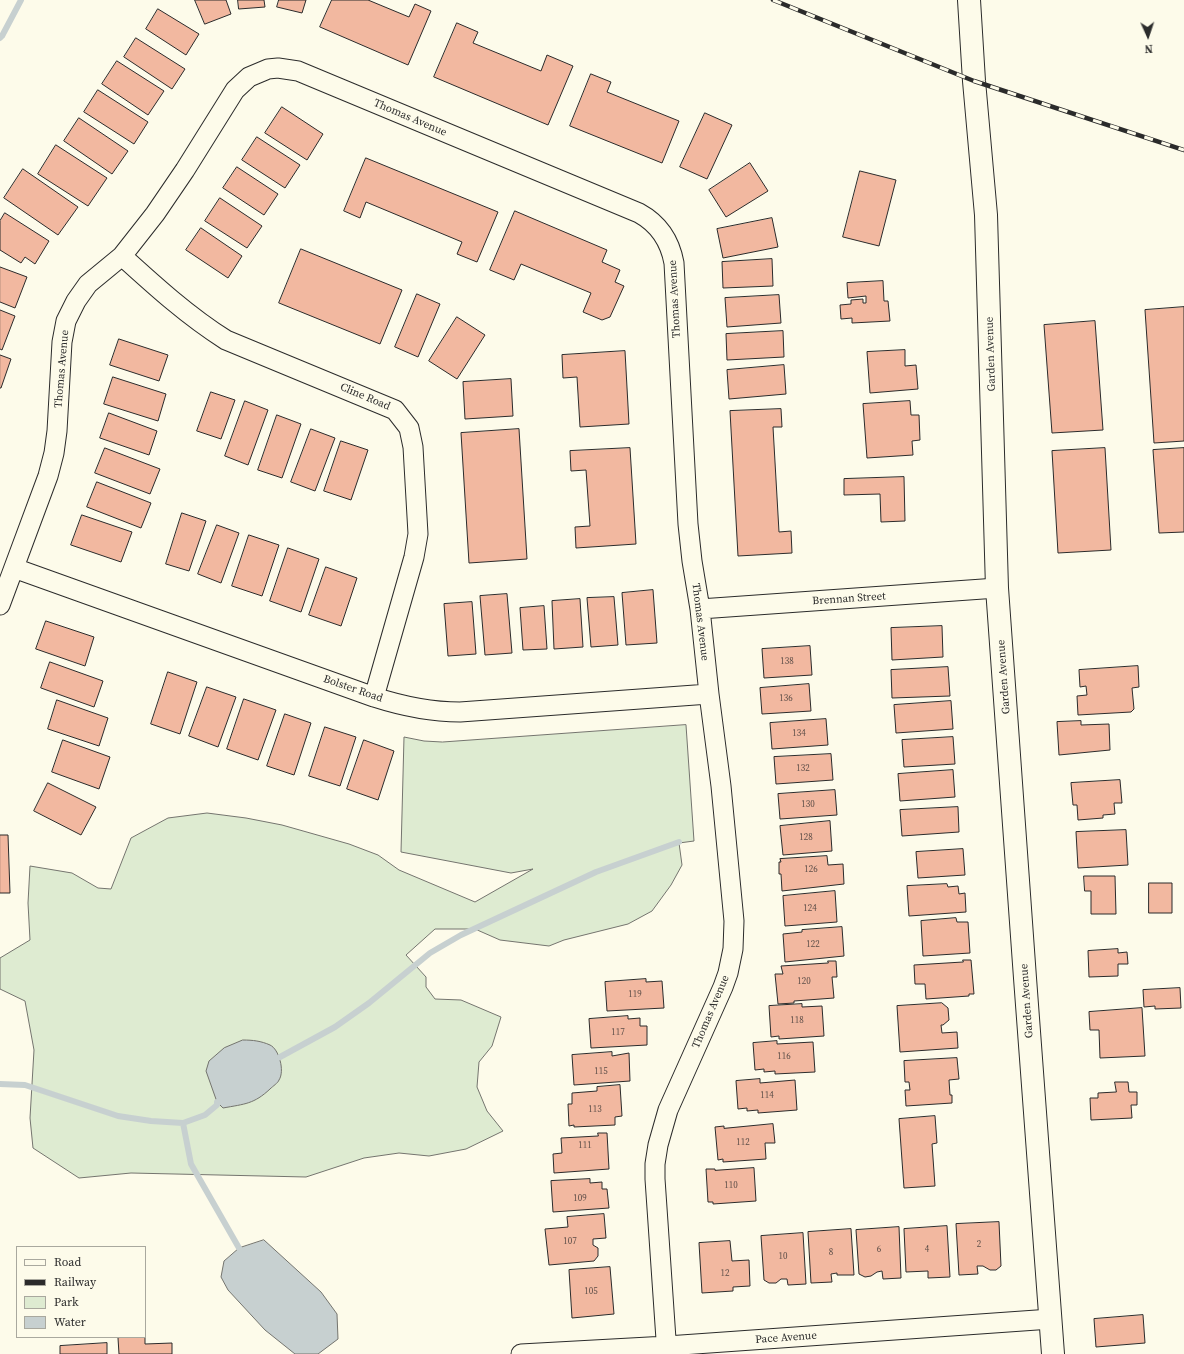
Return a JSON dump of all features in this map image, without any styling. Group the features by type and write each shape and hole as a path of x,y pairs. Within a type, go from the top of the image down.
{"street":[{"name":"Garden Avenue","path":"969,0 974,81 986,215 997,588 1053,1354"},
{"name":"Thomas Avenue","path":"0,605 48,476 54,453 57,431 62,342 66,322 76,302 88,284 122,256 155,214 185,170 234,90 249,77 268,69 278,68 298,71 631,209 647,217 660,230 670,246 672,254 688,524 692,561 700,609 721,786 734,921 732,950 728,973 668,1110 658,1145 655,1164 667,1350"},
{"name":"Cline Road","path":"122,256 204,327 226,340 396,410 409,428 414,447 418,534 414,557 374,697"},
{"name":"Bolster Road","path":"14,568 374,697 400,705 424,710 460,712 709,694"},
{"name":"Brennan Street","path":"700,609 997,588"},
{"name":"Pace Avenue","path":"520,1354 667,1350 1051,1320"}],"green space":[{"path":"686,725 694,841 679,843 682,865 671,885 652,911 628,924 564,940 549,946 500,940 475,929 435,929 406,955 426,977 426,987 435,999 461,1000 501,1017 492,1046 479,1062 477,1087 487,1111 503,1131 466,1149 429,1156 399,1153 364,1158 306,1177 131,1173 79,1178 33,1148 30,1118 34,1050 25,1001 0,989 0,958 30,940 28,903 30,866 72,873 98,888 111,889 131,838 168,818 207,813 246,818 282,825 349,844 378,855 399,870 475,902 533,869 511,873 401,852 404,737 424,741 442,742"}],"water":[{"path":"243,1040 260,1042 273,1047 280,1061 281,1076 277,1083 254,1101 223,1108 217,1102 206,1071 209,1061 224,1048"},
{"path":"264,1240 321,1292 337,1314 338,1339 318,1354 295,1354 265,1330 228,1290 221,1277 224,1261 239,1248"}],"building":[{"path":"195,0 226,0 231,14 205,24"},
{"path":"238,0 264,0 265,7 239,9"},
{"path":"279,0 306,0 302,13 277,7"},
{"path":"332,0 368,0 409,17 415,4 431,11 408,65 320,27"},
{"path":"158,9 199,34 186,55 146,29"},
{"path":"457,23 478,32 473,43 541,71 547,55 573,66 548,125 434,77"},
{"path":"136,38 185,69 172,89 124,57"},
{"path":"117,61 164,91 148,115 102,84"},
{"path":"591,74 611,82 607,92 679,121 662,163 570,126"},
{"path":"98,90 148,122 134,144 84,112"},
{"path":"282,107 323,134 307,160 265,133"},
{"path":"705,113 732,125 707,179 680,167"},
{"path":"79,118 128,151 112,174 64,141"},
{"path":"257,137 300,165 285,188 242,160"},
{"path":"56,145 107,178 88,206 38,174"},
{"path":"366,158 498,212 477,262 457,254 462,242 366,202 360,218 344,211"},
{"path":"750,163 768,191 726,217 709,190"},
{"path":"237,167 278,194 264,215 223,188"},
{"path":"23,169 78,207 58,235 4,198"},
{"path":"860,171 896,180 879,246 843,237"},
{"path":"220,198 262,226 247,248 205,221"},
{"path":"515,211 607,250 602,262 620,270 615,282 624,286 610,317 602,320 583,312 591,293 521,264 514,280 490,270"},
{"path":"5,213 49,241 35,264 25,257 21,263 0,250 0,221"},
{"path":"772,218 778,247 723,258 717,229"},
{"path":"201,228 242,256 228,278 186,250"},
{"path":"301,249 402,290 380,344 279,303"},
{"path":"772,259 773,286 723,288 722,262"},
{"path":"0,267 27,277 15,308 0,302"},
{"path":"883,281 884,301 888,301 890,321 852,323 852,318 841,319 840,305 851,304 851,300 863,299 863,303 866,303 866,296 848,298 847,283"},
{"path":"417,294 440,304 418,357 395,347"},
{"path":"779,295 781,323 727,327 725,298"},
{"path":"1184,307 1184,441 1154,443 1145,310"},
{"path":"0,310 15,316 2,350 0,349"},
{"path":"457,317 485,335 457,379 429,361"},
{"path":"1095,321 1103,430 1052,433 1044,325"},
{"path":"783,331 784,357 727,360 726,334"},
{"path":"119,339 168,355 159,381 110,365"},
{"path":"905,350 905,366 916,365 918,389 870,393 867,352"},
{"path":"625,351 629,424 580,427 577,377 563,378 562,355"},
{"path":"0,355 11,359 1,388 0,388"},
{"path":"784,365 786,394 729,399 727,370"},
{"path":"113,377 166,394 158,421 104,404"},
{"path":"511,379 513,416 465,419 463,382"},
{"path":"211,392 235,400 221,439 197,431"},
{"path":"245,401 268,410 248,465 225,456"},
{"path":"910,401 911,415 919,415 920,440 912,441 913,455 867,458 863,404"},
{"path":"781,409 782,427 773,427 779,532 791,531 792,553 738,556 730,411"},
{"path":"109,413 157,431 149,455 100,438"},
{"path":"277,415 301,424 282,478 258,470"},
{"path":"311,429 335,438 315,491 291,482"},
{"path":"519,429 527,559 469,563 461,433"},
{"path":"341,441 368,450 351,500 324,491"},
{"path":"105,448 160,469 150,494 95,473"},
{"path":"630,448 636,544 576,548 575,527 590,526 586,470 571,471 570,451"},
{"path":"1105,448 1111,550 1058,553 1052,451"},
{"path":"1184,448 1184,532 1159,533 1153,450"},
{"path":"904,477 905,521 881,522 880,494 844,495 844,479"},
{"path":"97,482 151,503 141,528 87,507"},
{"path":"182,513 206,521 189,571 166,564"},
{"path":"82,515 132,532 121,562 71,545"},
{"path":"217,525 239,533 221,583 198,574"},
{"path":"249,535 279,545 262,596 232,586"},
{"path":"288,548 319,559 301,612 270,601"},
{"path":"326,567 357,578 341,626 309,615"},
{"path":"653,590 657,643 626,645 622,593"},
{"path":"507,594 512,653 485,655 480,596"},
{"path":"614,597 618,645 591,647 587,598"},
{"path":"580,599 583,647 554,649 552,601"},
{"path":"472,602 476,654 448,656 444,604"},
{"path":"544,606 547,649 523,650 520,608"},
{"path":"46,621 94,637 85,666 36,649"},
{"path":"942,626 943,657 892,660 891,628"},
{"path":"810,646 812,675 764,678 762,649"},
{"path":"50,662 103,681 94,707 41,688"},
{"path":"1138,666 1139,687 1132,688 1134,709 1131,712 1078,715 1077,696 1087,695 1086,686 1080,687 1079,670"},
{"path":"948,667 950,696 892,698 891,670"},
{"path":"168,672 197,682 180,734 151,724"},
{"path":"809,684 811,711 762,714 760,688"},
{"path":"207,687 236,697 218,747 189,736"},
{"path":"244,699 276,710 258,760 227,749"},
{"path":"57,700 108,718 99,746 48,729"},
{"path":"951,701 953,729 896,733 894,705"},
{"path":"285,714 311,723 294,775 267,766"},
{"path":"826,719 828,745 772,749 770,723"},
{"path":"1081,721 1081,725 1109,724 1110,750 1059,755 1057,722"},
{"path":"325,727 356,737 340,786 309,776"},
{"path":"953,737 955,764 904,767 902,740"},
{"path":"63,740 110,757 99,789 52,772"},
{"path":"364,740 394,751 378,800 347,789"},
{"path":"831,754 833,780 776,784 774,757"},
{"path":"953,770 955,797 900,801 898,774"},
{"path":"1120,780 1122,803 1114,803 1115,814 1103,815 1103,818 1078,820 1077,805 1073,805 1071,783"},
{"path":"48,783 96,807 81,835 34,811"},
{"path":"835,790 837,815 780,819 778,794"},
{"path":"958,807 959,832 902,836 900,810"},
{"path":"830,821 832,851 783,855 780,826"},
{"path":"1126,830 1128,865 1078,868 1076,832"},
{"path":"0,835 8,835 10,893 0,893"},
{"path":"963,849 965,875 918,878 916,852"},
{"path":"827,856 828,865 843,864 844,884 782,891 781,874 779,874 780,859"},
{"path":"1084,876 1115,876 1116,914 1091,914 1091,891 1085,891"},
{"path":"1149,883 1172,883 1172,913 1149,913"},
{"path":"947,884 948,887 958,886 959,894 965,893 966,912 909,916 907,886"},
{"path":"835,891 837,922 785,926 783,896"},
{"path":"956,918 957,922 968,922 970,953 923,956 921,921"},
{"path":"842,927 844,956 785,962 783,934 802,932 802,930"},
{"path":"1118,949 1118,953 1127,952 1128,964 1118,964 1118,976 1089,977 1088,951"},
{"path":"963,960 971,960 974,994 969,994 969,996 926,999 925,984 915,984 914,965 963,962"},
{"path":"828,961 836,961 837,977 832,977 834,998 794,1001 794,1003 778,1004 775,974 783,974 781,966 828,963"},
{"path":"646,979 646,982 662,981 664,1008 607,1011 605,982"},
{"path":"1180,988 1181,1008 1155,1009 1155,1006 1144,1007 1143,990"},
{"path":"942,1003 948,1008 949,1020 941,1025 942,1033 957,1032 958,1048 900,1052 897,1006"},
{"path":"802,1004 802,1007 822,1006 824,1036 779,1039 779,1036 771,1037 769,1006"},
{"path":"1142,1008 1145,1056 1100,1058 1099,1030 1090,1030 1089,1012"},
{"path":"628,1016 628,1019 640,1018 640,1026 647,1026 647,1045 591,1048 589,1019"},
{"path":"777,1041 777,1044 813,1042 815,1072 775,1074 775,1071 764,1072 764,1069 755,1070 753,1043"},
{"path":"612,1052 612,1056 629,1053 630,1081 574,1085 572,1055"},
{"path":"957,1058 959,1079 949,1080 952,1103 906,1106 905,1090 910,1090 909,1082 905,1082 904,1061"},
{"path":"760,1079 760,1083 795,1080 797,1110 758,1113 758,1110 747,1111 747,1108 738,1109 736,1081"},
{"path":"1115,1082 1128,1082 1129,1092 1137,1092 1137,1105 1131,1105 1132,1118 1091,1120 1090,1098 1098,1098 1098,1093 1116,1092"},
{"path":"620,1085 622,1116 615,1117 615,1125 569,1126 568,1104 572,1104 572,1093 597,1091 597,1087"},
{"path":"935,1116 937,1143 932,1144 935,1186 904,1188 899,1119"},
{"path":"773,1124 775,1143 765,1143 766,1159 723,1162 723,1159 718,1160 715,1127 724,1126 724,1128"},
{"path":"598,1133 607,1133 609,1169 554,1173 553,1154 562,1153 561,1138 598,1136"},
{"path":"754,1168 756,1201 713,1204 713,1202 708,1202 706,1169"},
{"path":"590,1179 590,1183 602,1182 602,1189 607,1189 609,1208 553,1212 551,1181"},
{"path":"604,1214 606,1238 593,1239 593,1245 598,1248 598,1256 594,1261 549,1265 545,1229 568,1227 567,1217"},
{"path":"999,1222 1001,1266 996,1270 990,1270 983,1266 977,1266 978,1274 959,1275 956,1224"},
{"path":"947,1226 950,1277 928,1278 928,1271 906,1272 904,1229"},
{"path":"899,1227 901,1278 883,1279 882,1271 865,1277 859,1274 856,1230"},
{"path":"851,1229 854,1275 837,1275 837,1273 831,1274 832,1282 811,1283 808,1232"},
{"path":"803,1233 806,1284 788,1285 787,1279 781,1279 776,1283 769,1283 764,1280 761,1236"},
{"path":"730,1241 732,1261 749,1260 750,1286 733,1287 733,1291 702,1293 699,1243"},
{"path":"610,1267 614,1314 572,1318 569,1270"},
{"path":"1143,1315 1145,1343 1096,1347 1094,1319"},
{"path":"118,1338 145,1338 145,1344 172,1343 172,1354 119,1354"},
{"path":"107,1343 107,1354 60,1354 60,1346"}],"waterway":[{"path":"0,38 21,0"},
{"path":"280,1057 335,1027 369,1003 430,953 461,935 596,872 679,842"},
{"path":"0,1084 25,1085 118,1116 151,1121 183,1123 205,1115 217,1105 217,1102"},
{"path":"183,1123 191,1164 239,1248"}],"railway":[{"path":"773,0 974,81 1184,150"}]}
